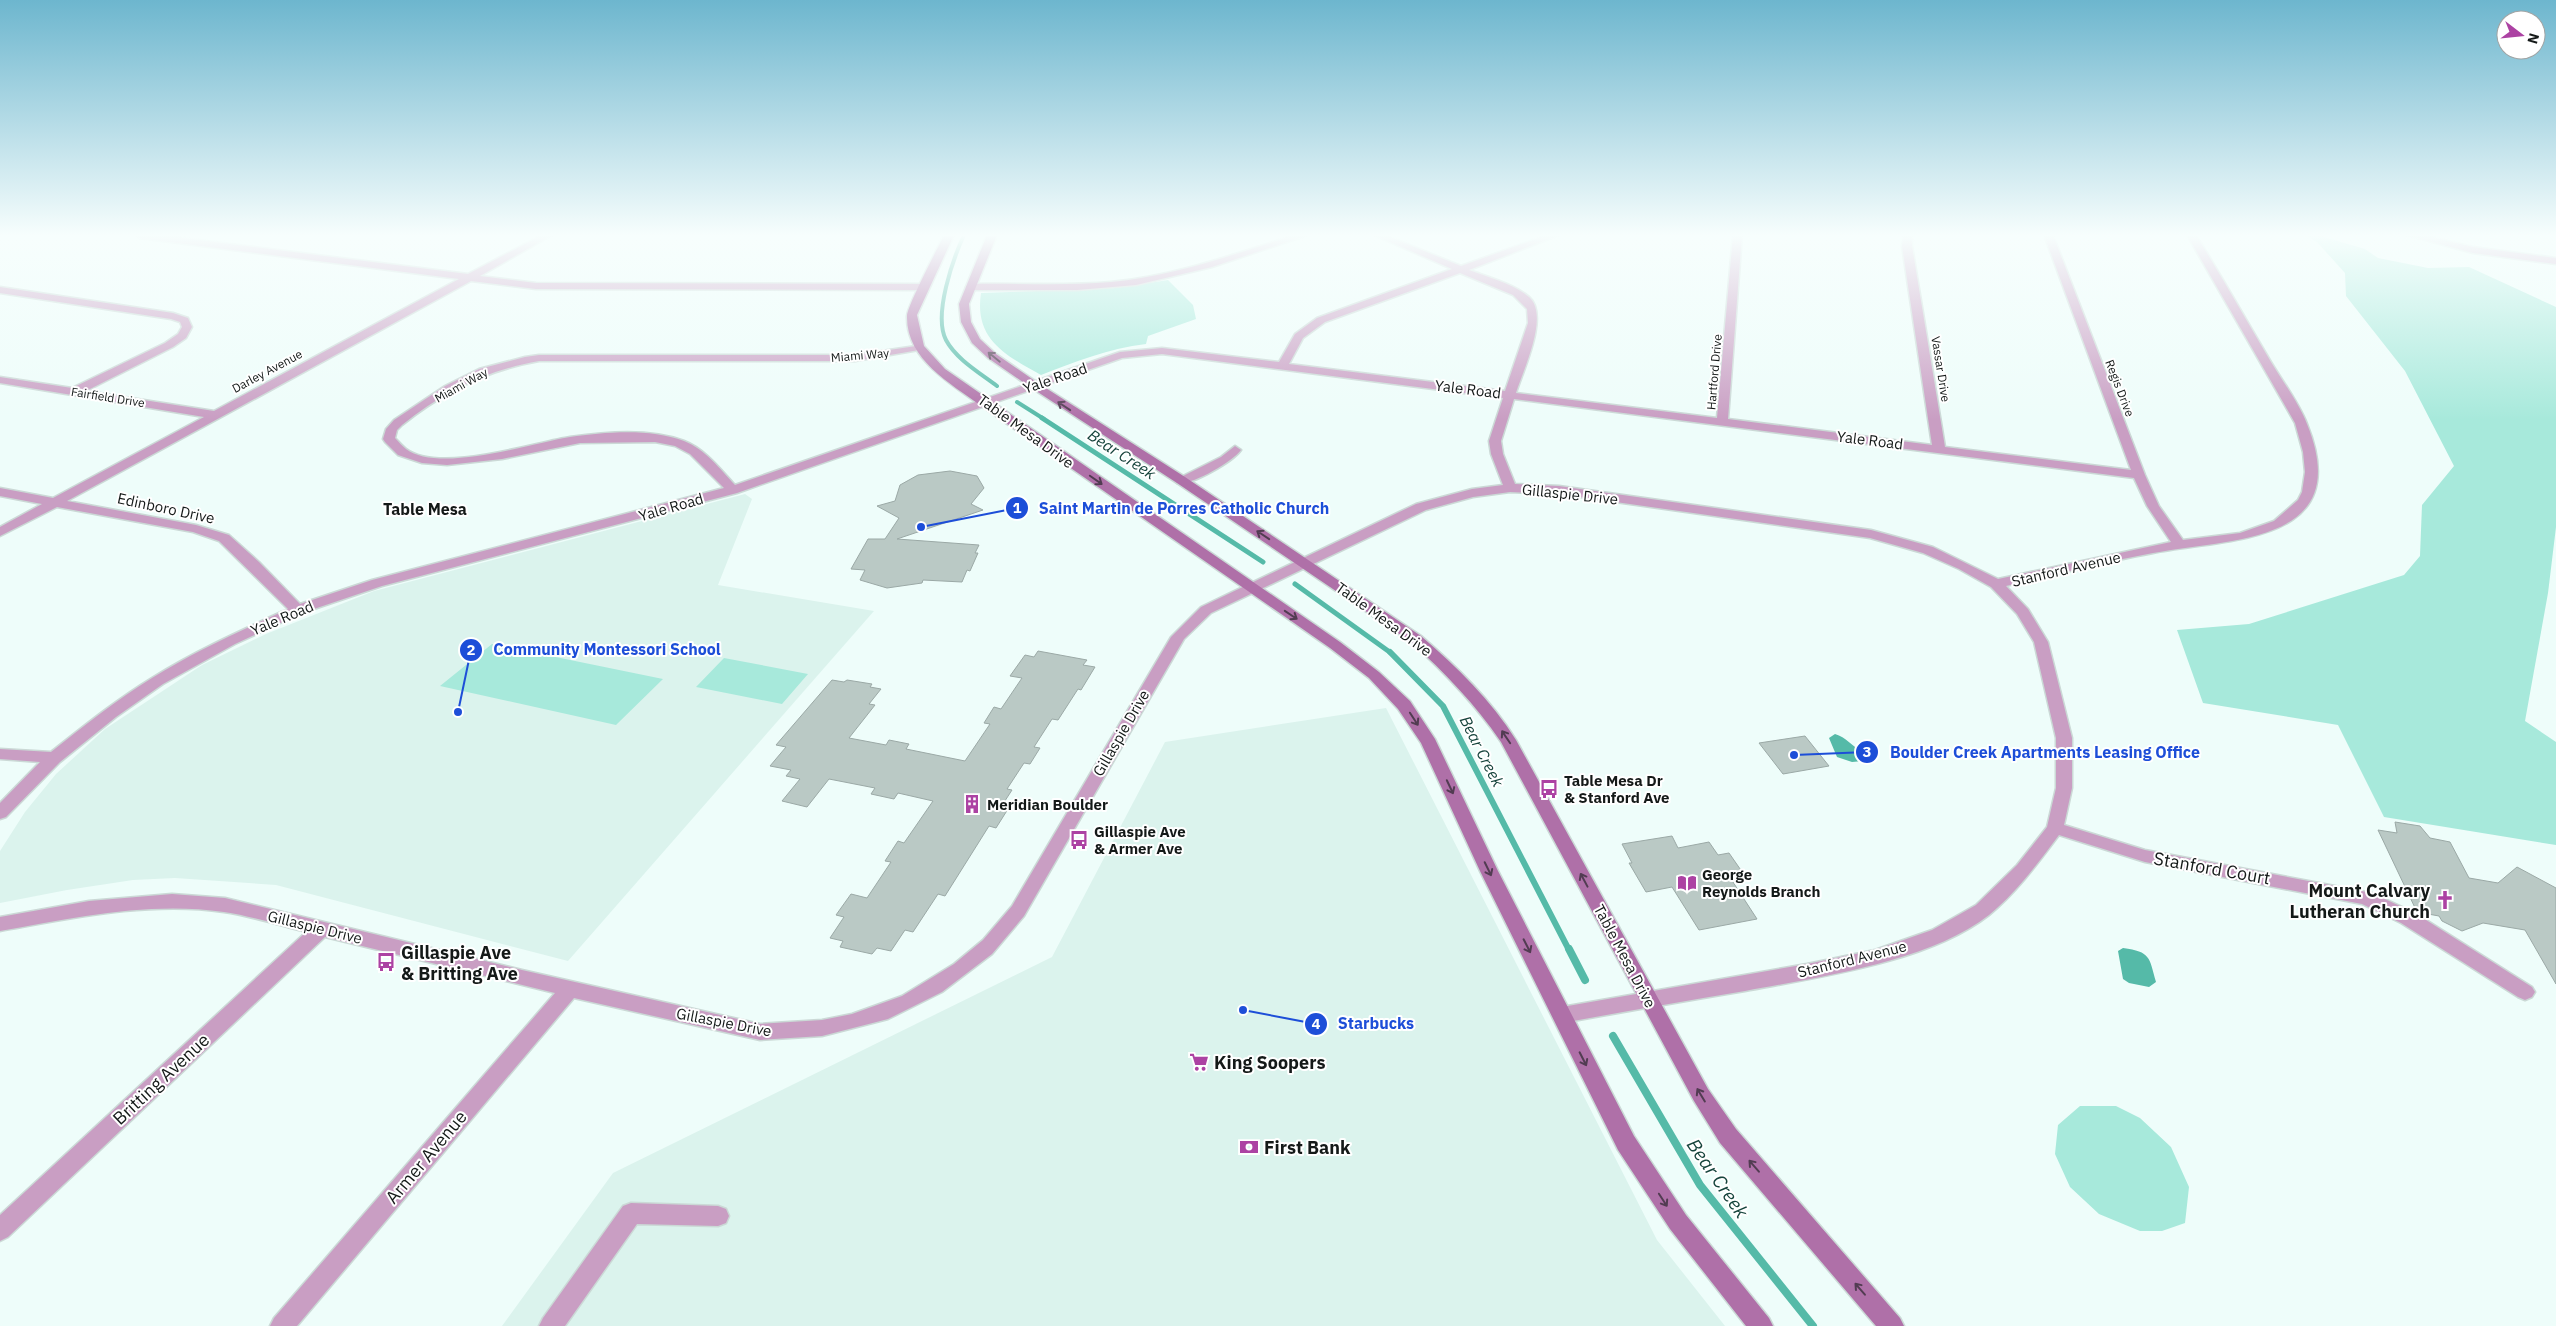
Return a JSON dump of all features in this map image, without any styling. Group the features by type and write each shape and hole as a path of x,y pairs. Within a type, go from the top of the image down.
{"street":[{"path":"46,297 174,316 184,320 187,328 182,336 169,345 74,392"},
{"name":"Darley Avenue","path":"0,532 434,297"},
{"name":"Table Mesa Drive","path":"919,297 912,315 920,347 941,370 1250,588 1335,645 1374,676 1404,705 1429,743 1489,871 1626,1143 1678,1222 1761,1326"},
{"name":"Table Mesa Drive","path":"967,297 964,304 966,322 976,341 992,356 1304,562 1416,639 1445,665 1483,705 1529,775 1648,1000 1701,1095 1728,1136 1892,1326"},
{"path":"1282,366 1298,336 1321,320 1383,297"},
{"path":"1510,488 1497,454 1495,441 1509,394 1534,324 1534,309 1522,297"},
{"name":"Hartford Drive","path":"1722,422 1733,297"},
{"name":"Vassar Drive","path":"1915,297 1939,449"},
{"name":"Regis Drive","path":"2072,297 2152,506 2179,544"},
{"name":"Stanford Avenue","path":"1996,584 2179,544 2238,537 2268,528 2287,518 2305,500 2310,484 2310,452 2301,423 2228,297"},
{"name":"Miami Way","path":"733,490 693,450 678,443 657,439 569,441 464,462 410,456 394,448 389,439 391,430 401,420 437,397 478,373 514,362 539,358 855,358 920,347"},
{"name":"Yale Road","path":"0,814 54,758 110,713 158,681 230,641 297,610 377,583 632,518 733,490 1120,355 1140,351 1162,351 1509,394 2139,475"},
{"name":"Fairfield Drive","path":"0,380 215,415"},
{"path":"1180,480 1225,460 1235,450"},
{"name":"Gillaspie Drive","path":"0,924 89,908 172,901 225,905 570,989 760,1032 798,1033 853,1023 905,1004 943,983 986,949 1018,911 1178,637 1206,610 1421,507 1472,493 1510,488 1559,490 1871,534 1928,550 1964,566 1996,584"},
{"name":"Edinboro Drive","path":"0,492 196,529 224,538 254,565 297,610"},
{"name":"Stanford Avenue","path":"1562,1015 1876,957 1939,935 1982,910 2023,870 2055,828 2064,788 2064,738 2041,642 2023,612 1996,584"},
{"path":"0,754 54,758"},
{"name":"Stanford Court","path":"2055,828 2145,856 2366,898 2408,918 2525,992"},
{"name":"Britting Avenue","path":"0,1230 322,928"},
{"name":"Armer Avenue","path":"282,1326 570,989"},
{"path":"551,1326 631,1212 718,1216"}],"shaded area":[{"path":"981,297 1185,297 1193,305 1196,319 1148,336 1146,344 1105,352 1041,375 1015,360 995,344 987,334 982,322"},
{"path":"2347,297 2534,297 2556,307 2556,527 2548,593 2525,721 2556,742 2556,845 2384,817 2338,725 2203,703 2177,630 2249,624 2404,575 2420,556 2422,505 2454,466 2405,371"},
{"path":"745,494 752,499 718,585 874,611 568,961 276,885 175,878 133,880 0,903 0,851 25,812 56,774 105,729 202,665 266,634 374,591"},
{"path":"492,644 663,679 616,725 440,686"},
{"path":"724,658 808,674 782,704 696,687"},
{"path":"1386,708 1657,1240 1725,1326 502,1326 613,1173 1052,957 1165,742"},
{"path":"1835,734 1862,752 1863,761 1852,762 1837,757 1829,738"},
{"path":"2123,948 2139,951 2147,957 2156,982 2149,987 2129,983 2123,979 2118,951"},
{"path":"2080,1106 2116,1106 2140,1118 2171,1147 2189,1187 2185,1223 2162,1231 2140,1231 2099,1214 2070,1187 2055,1154 2058,1125"}],"building":[{"path":"950,471 977,476 984,488 971,504 983,510 897,539 979,545 975,553 978,553 970,571 967,570 962,582 923,580 922,583 887,588 860,580 865,570 851,569 868,539 885,539 899,518 877,506 895,501 900,485 918,475"},
{"name":"Meridian Boulder","path":"1038,651 1087,660 1083,665 1095,667 1081,690 1078,689 1058,720 1052,719 1034,747 1040,748 1030,764 1024,763 1007,789 1012,790 1001,807 1008,809 996,828 989,826 945,896 938,894 913,932 905,930 891,951 877,948 872,954 840,947 843,941 830,938 844,917 836,915 851,894 867,898 891,862 885,861 898,841 904,843 933,801 898,793 894,799 871,794 875,788 829,779 807,807 782,801 800,779 786,776 791,770 770,766 786,747 776,745 832,680 844,682 847,680 872,684 870,687 881,689 869,704 875,705 849,738 886,745 889,740 909,744 906,749 965,761 990,724 984,723 994,707 1001,709 1022,678 1010,676 1025,655 1034,657"},
{"path":"1805,736 1829,766 1783,774 1759,743"},
{"name":"Mount Calvary Lutheran Church","path":"2395,822 2420,826 2430,838 2450,842 2469,878 2498,883 2517,867 2556,888 2556,984 2525,930 2483,923 2462,931 2442,921 2439,916 2417,912 2378,830 2397,833"},
{"name":"George Reynolds Branch","path":"1672,836 1678,848 1709,842 1718,855 1729,853 1745,876 1731,879 1757,919 1699,930 1672,887 1646,892 1629,863 1632,863 1622,844"}],"waterway":[{"name":"Bear Creek","path":"944,297 943,329 950,347 969,365 997,386"},
{"name":"Bear Creek","path":"1017,402 1044,419"},
{"name":"Bear Creek","path":"1042,418 1263,562"},
{"name":"Bear Creek","path":"1295,584 1391,653"},
{"name":"Bear Creek","path":"1391,653 1443,706 1569,950"},
{"name":"Bear Creek","path":"1569,949 1585,980"},
{"name":"Bear Creek","path":"1613,1036 1700,1185 1813,1326"}],"place":[{"name":"Saint Martin de Porres Catholic Church","path":"921,527"},
{"name":"Community Montessori School","path":"458,712"},
{"name":"Boulder Creek Apartments Leasing Office","path":"1794,755"},
{"name":"Table Mesa Dr & Stanford Ave","path":"1549,789"},
{"name":"Meridian Boulder","path":"972,804"},
{"name":"Gillaspie Ave & Armer Ave","path":"1079,840"},
{"name":"George Reynolds Branch","path":"1687,883"},
{"name":"Mount Calvary Lutheran Church","path":"2445,900"},
{"name":"Gillaspie Ave & Britting Ave","path":"386,962"},
{"name":"Starbucks","path":"1243,1010"},
{"name":"King Soopers","path":"1199,1062"},
{"name":"First Bank","path":"1249,1147"}],"district":[{"name":"Table Mesa","path":"425,509"}]}
